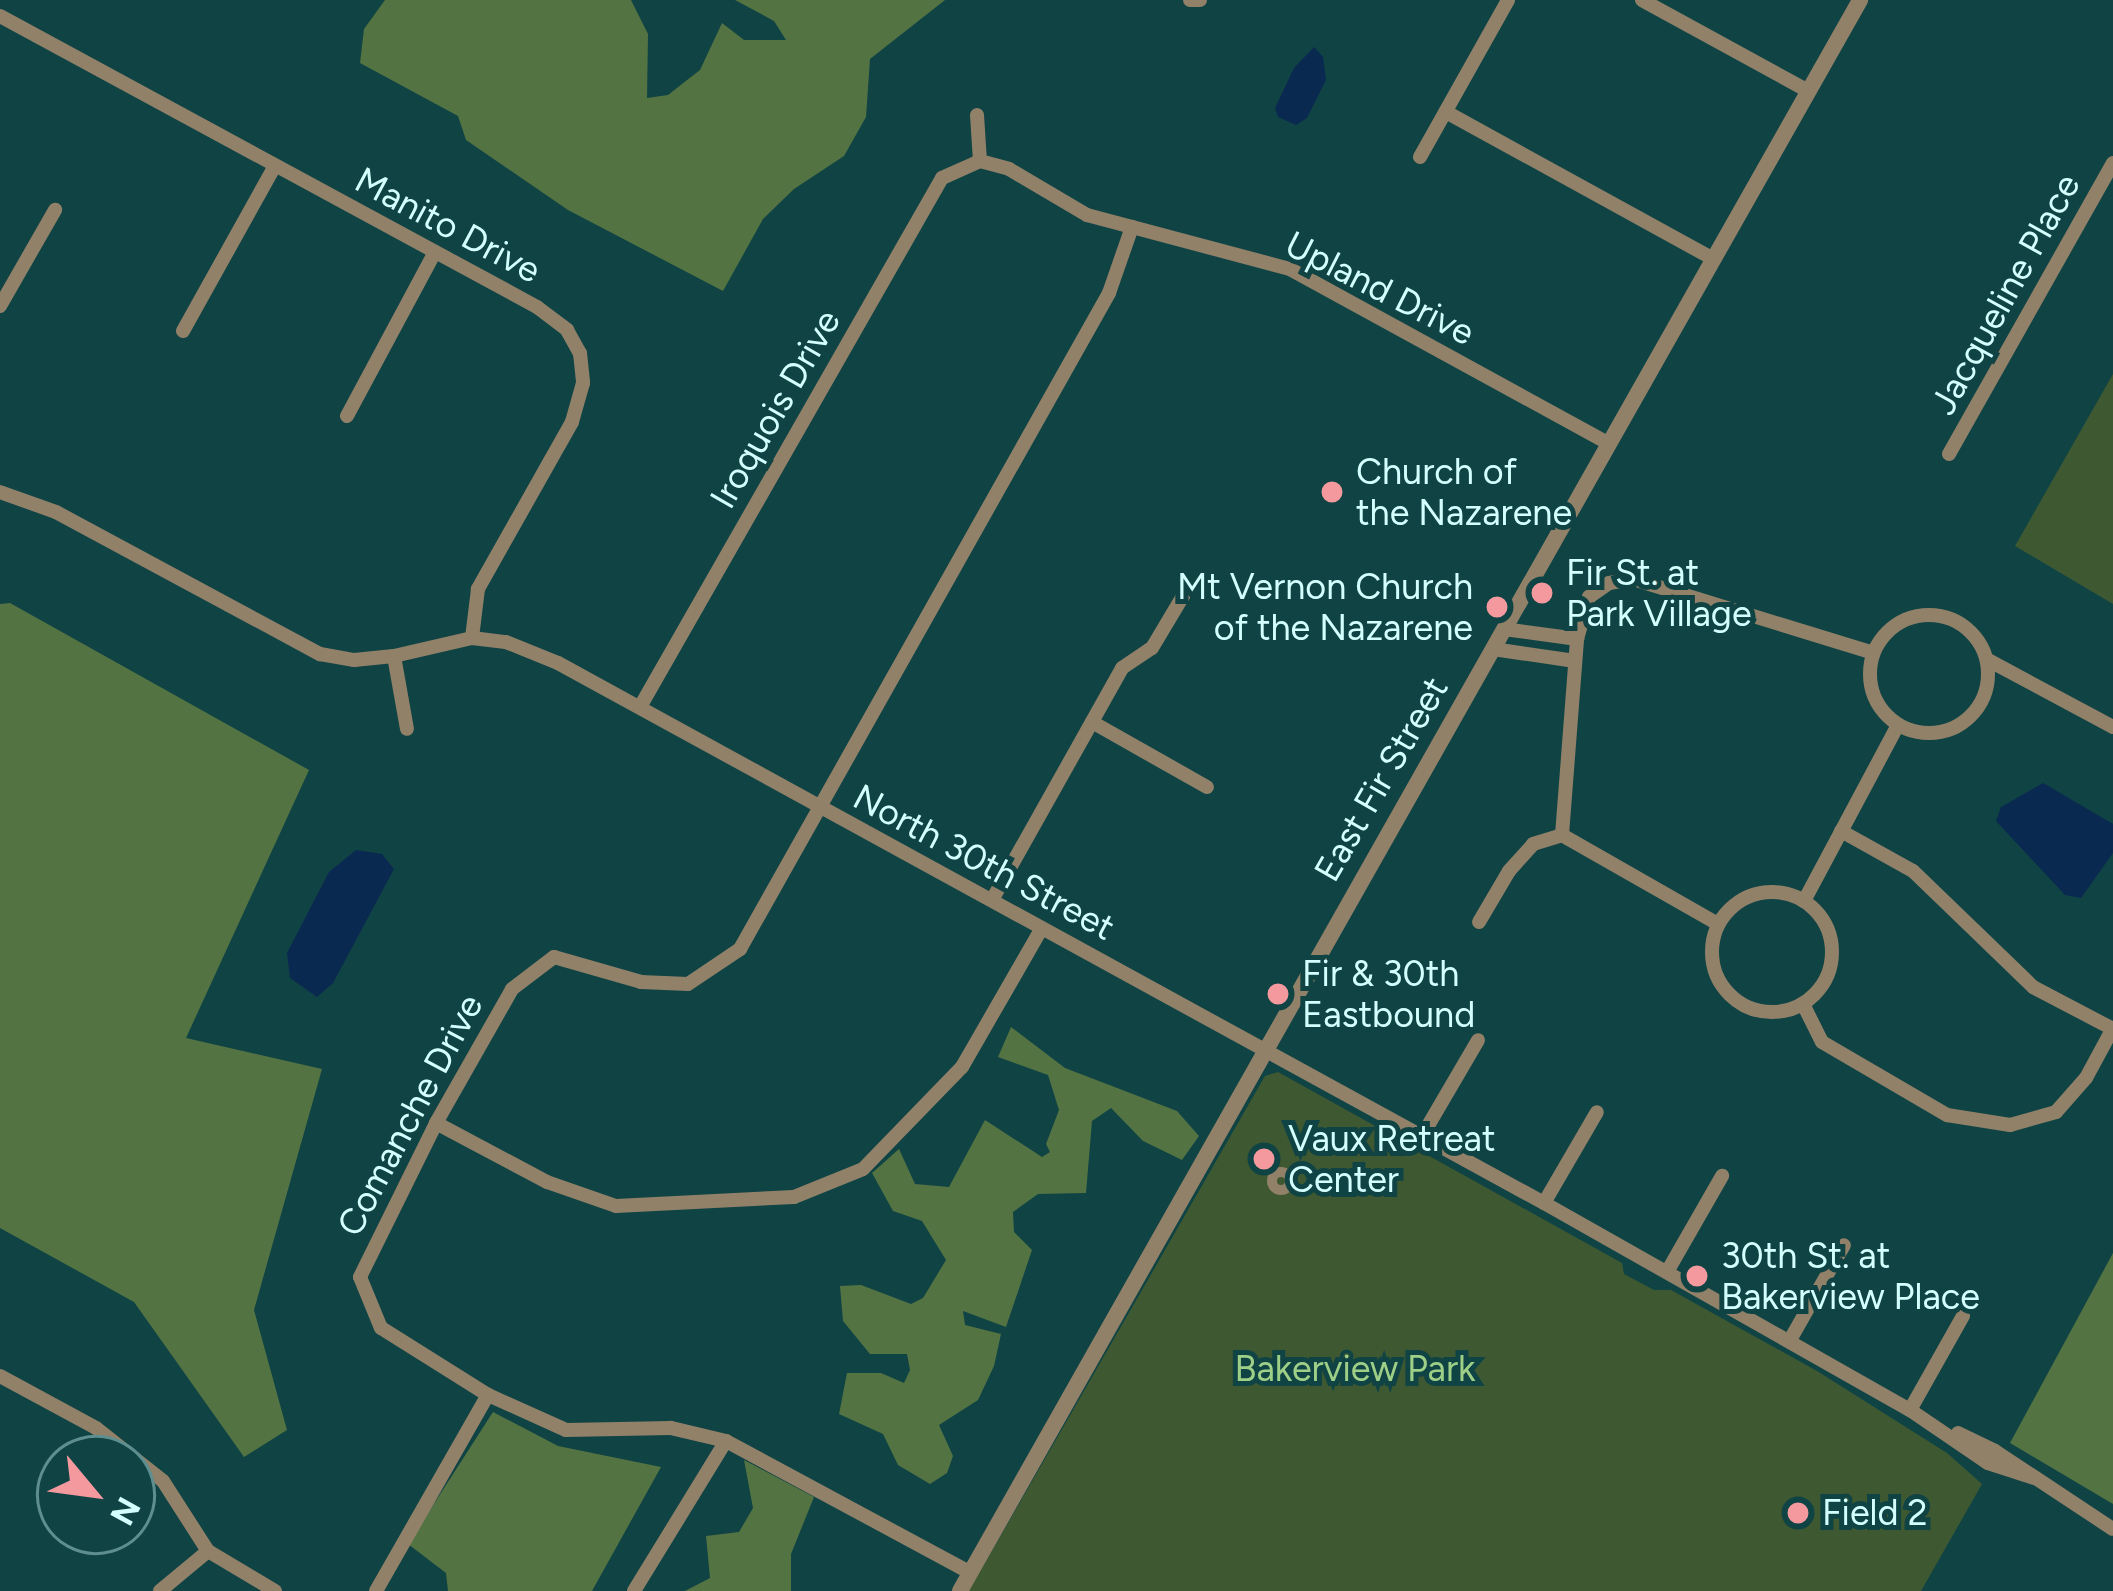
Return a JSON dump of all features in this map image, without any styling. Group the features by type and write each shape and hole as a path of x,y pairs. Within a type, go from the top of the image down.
{"street":[{"path":"1190,0 1201,0"},
{"path":"1420,158 1508,0"},
{"path":"1642,0 1808,91"},
{"name":"East Fir Street","path":"960,1591 1861,0"},
{"name":"Manito Drive","path":"0,16 537,307 567,330 580,353 583,383 572,422 478,589 472,638"},
{"path":"1446,112 1713,259"},
{"path":"977,115 980,161"},
{"name":"Upland Drive","path":"980,161 1009,169 1087,214 1290,269 1608,443"},
{"name":"Iroquois Drive","path":"640,707 942,178 980,161"},
{"name":"Jacqueline Place","path":"1949,454 2113,163"},
{"path":"183,331 275,166"},
{"path":"0,306 55,211"},
{"name":"Comanche Drive","path":"970,1573 726,1441 671,1428 566,1430 488,1395 381,1328 362,1294 360,1277 436,1123 512,989 554,957 640,982 688,984 740,949 1109,293 1132,227"},
{"path":"347,416 435,252"},
{"name":"North 30th Street","path":"0,493 56,512 320,654 354,660 394,656 472,638 532,651 1544,1203 1910,1410 1995,1451 2113,1529"},
{"path":"1562,835 1577,639 1589,597 1609,583 1633,579 1873,653"},
{"path":"992,900 1122,668 1152,648 1186,591"},
{"path":"1934,613 1968,629 1988,661 1989,684 1980,706 1964,723 1943,732 1920,733 1898,725 1878,706 1869,680 1873,653 1887,631 1908,617 1934,613"},
{"path":"1504,629 1577,639"},
{"path":"1493,649 1575,661"},
{"path":"394,656 407,729"},
{"path":"1988,661 2113,727"},
{"path":"1092,722 1208,787"},
{"path":"1804,901 1898,725"},
{"path":"1803,1004 1822,1042 1947,1115 2010,1124 2056,1112 2086,1078 2113,1028 2032,987 1913,871 1841,831"},
{"path":"1479,922 1509,872 1533,844 1562,835 1718,924"},
{"path":"1756,894 1789,894 1804,901 1820,914 1832,952 1819,991 1803,1004 1766,1012 1730,996 1712,962 1718,924 1741,900 1756,894"},
{"path":"436,1123 547,1182 616,1206 794,1197 863,1169 962,1067 1042,928"},
{"path":"1422,1136 1478,1040"},
{"path":"1544,1203 1597,1112"},
{"path":"1667,1272 1722,1176"},
{"path":"1790,1340 1844,1246"},
{"path":"1910,1410 1963,1316"},
{"path":"0,1376 96,1428 163,1481 208,1551 275,1591"},
{"path":"376,1591 488,1395"},
{"path":"634,1591 726,1441"},
{"path":"160,1591 208,1551"}],"green space":[{"path":"385,0 631,0 648,34 647,98 668,95 700,70 722,23 744,40 786,40 774,21 735,0 945,0 870,59 866,117 844,156 794,189 763,219 723,291 568,210 466,140 458,116 360,63 364,29"},
{"path":"2113,374 2113,604 2015,546"},
{"path":"10,603 309,770 186,1038 322,1069 254,1310 287,1430 244,1457 134,1302 0,1228 0,604"},
{"path":"1011,1027 1065,1068 1177,1111 1199,1136 1182,1160 1143,1141 1111,1108 1092,1121 1086,1193 1038,1194 1013,1212 1014,1232 1032,1250 1006,1327 963,1311 965,1325 1001,1334 994,1366 978,1400 939,1425 953,1456 947,1473 930,1484 898,1465 883,1434 839,1414 847,1373 881,1373 904,1383 910,1370 907,1354 870,1354 843,1321 840,1286 861,1285 911,1304 923,1298 946,1260 922,1221 893,1211 872,1173 899,1149 915,1184 949,1187 985,1120 1042,1157 1050,1152 1046,1144 1059,1110 1048,1075 998,1057"},
{"name":"Bakerview Park","path":"1278,1072 1622,1263 1624,1274 1654,1290 1671,1290 1817,1371 1947,1453 1982,1484 1921,1591 969,1591 1265,1076"},
{"path":"2113,1253 2113,1504 2010,1443"},
{"path":"493,1412 558,1446 661,1467 592,1591 448,1591 446,1573 408,1544"},
{"path":"744,1460 814,1497 791,1554 791,1591 685,1591 710,1578 706,1536 739,1532 753,1508"}],"water":[{"path":"1314,47 1323,57 1326,80 1307,118 1296,125 1278,117 1275,108 1294,68"},
{"path":"2043,783 2113,824 2113,853 2081,898 2065,895 1996,821 2001,807"},
{"path":"356,850 382,854 394,869 333,983 317,997 290,978 287,953 329,872"}],"place":[{"name":"Church of the Nazarene","path":"1332,492"},
{"name":"Fir St. at Park Village","path":"1542,593"},
{"name":"Mt Vernon Church of the Nazarene","path":"1497,607"},
{"name":"Fir & 30th Eastbound","path":"1278,994"},
{"name":"Vaux Retreat Center","path":"1264,1159"},
{"name":"30th St. at Bakerview Place","path":"1697,1276"},
{"name":"Field 2","path":"1798,1513"}]}
